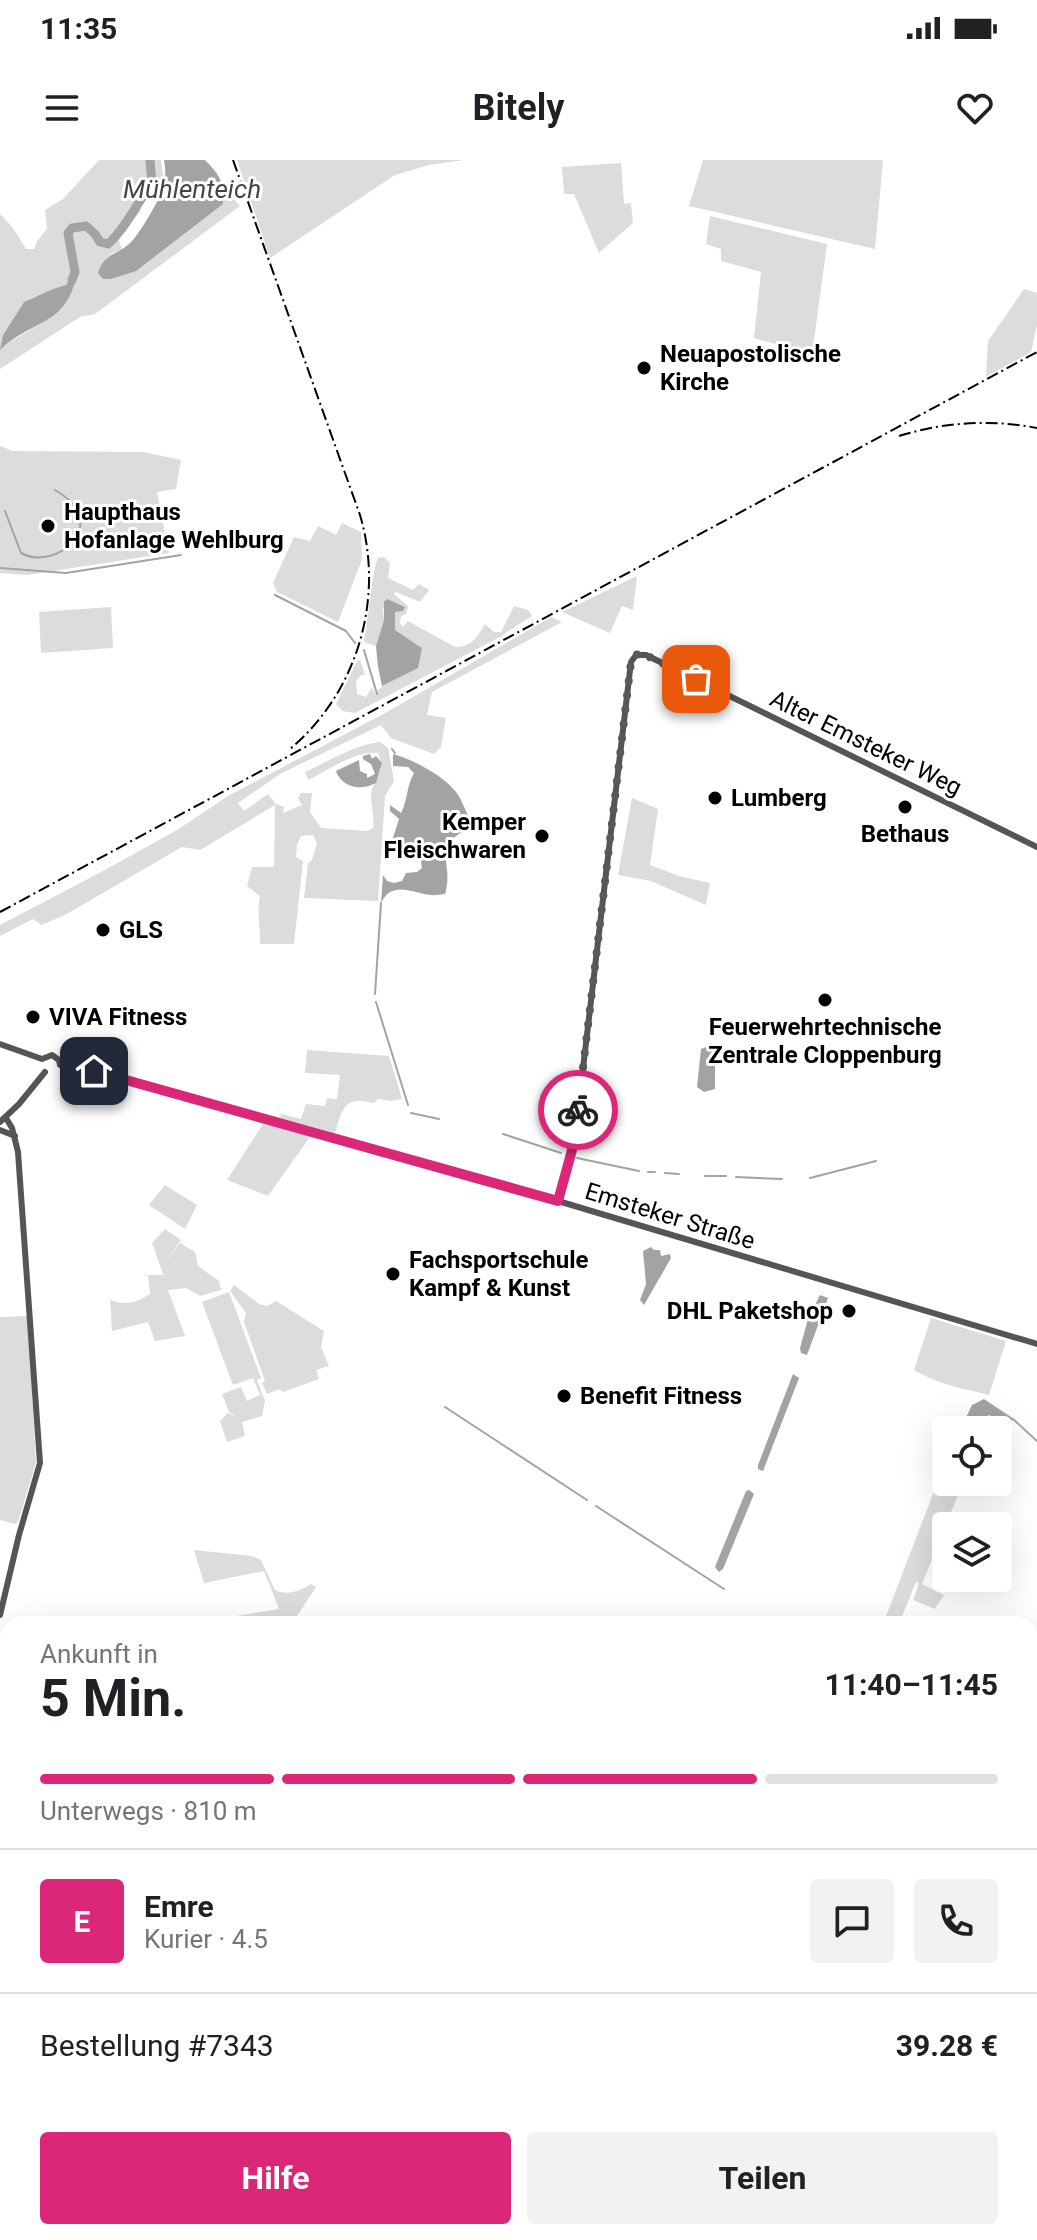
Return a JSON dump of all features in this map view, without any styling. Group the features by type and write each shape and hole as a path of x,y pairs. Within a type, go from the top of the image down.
{"street":[{"name":"Alter Emsteker Weg","path":"558,1201 576,1128 631,662 636,655 646,655 1037,847"},
{"name":"Emsteker Straße","path":"0,1044 42,1059 47,1055 55,1056 57,1070"},
{"path":"0,1615 40,1463 31,1313 15,1136 3,1120 45,1072 42,1059"},
{"name":"Emsteker Straße","path":"45,1072 57,1070 126,1079 558,1201 1037,1344"},
{"path":"0,1130 15,1136"}],"shaded area":[{"path":"99,160 161,160 163,176 160,192 143,199 140,212 118,238 122,249 107,256 183,233 223,204 225,189 240,206 95,314 80,317 0,369 0,214 26,249 34,249 47,229 45,210 63,199","holes":["73,272 49,319 3,346 3,335 24,302 66,285"]},
{"path":"237,160 464,160 429,165 395,175 270,258"},
{"path":"703,160 883,160 875,249 689,206"},
{"path":"621,163 624,204 631,203 633,223 599,253 574,194 564,194 562,167"},
{"path":"710,216 827,244 812,355 754,338 761,272 721,261 721,249 706,244"},
{"path":"1024,289 1037,293 1037,325 1031,352 986,377 988,341"},
{"path":"0,446 13,451 143,452 181,460 176,489 157,492 169,553 28,575 0,573"},
{"path":"342,523 361,532 362,559 338,622 277,592 273,583 294,537 310,541 318,526 336,535"},
{"path":"384,557 390,563 388,578 413,590 419,584 429,590 420,602 396,592 394,594 408,606 406,614 401,616 403,627 408,621 455,647 461,647 473,640 485,624 494,632 501,632 514,606 528,610 532,616 498,638 355,713 342,711 336,704 357,661 360,660 365,675 361,675 356,682 357,694 366,697 372,687 375,694 382,686 417,668 422,648 395,630 395,612 383,608 384,620 376,646 364,642 376,564 378,558"},
{"path":"637,576 633,610 622,606 610,633 562,612"},
{"path":"111,607 113,648 41,653 39,612"},
{"path":"551,617 562,622 432,692 427,715 446,718 441,747 434,754 391,738 381,725 280,774 238,803 244,811 268,794 276,804 284,807 283,813 302,805 298,798 301,793 312,793 310,812 321,828 367,831 373,828 371,793 381,769 378,753 352,758 308,780 305,772 351,750 380,742 388,748 394,781 385,796 378,901 304,898 308,863 312,860 317,843 313,835 301,836 296,857 303,861 294,944 260,944 260,896 247,886 252,867 274,867 275,805 200,850 182,847 65,915 41,925 33,919 0,936 0,925 177,830 228,796 387,712"},
{"path":"632,798 658,809 650,865 710,883 706,905 651,881 618,875"},
{"path":"307,1050 389,1056 402,1099 351,1103 343,1110 335,1133 280,1118 281,1114 301,1119 306,1104 325,1106 327,1098 337,1099 340,1075 305,1073"},
{"path":"263,1124 312,1134 268,1196 227,1180"},
{"path":"165,1185 197,1205 185,1229 149,1205"},
{"path":"165,1229 181,1240 163,1265 180,1243 195,1252 198,1266 219,1281 221,1290 200,1296 186,1288 168,1290 185,1336 155,1341 148,1322 112,1331 110,1300 130,1303 139,1300 150,1294 148,1275 163,1275 165,1279 152,1243"},
{"path":"234,1285 259,1304 267,1306 276,1301 324,1331 321,1347 329,1366 316,1370 319,1379 283,1392 280,1389 267,1394 244,1322 246,1313 230,1291"},
{"path":"229,1292 261,1378 257,1380 265,1401 262,1416 242,1422 245,1436 227,1442 220,1421 228,1413 238,1418 229,1412 222,1394 241,1387 247,1401 260,1395 253,1378 233,1385 202,1302"},
{"path":"28,1316 36,1463 15,1524 0,1520 0,1317"},
{"path":"931,1318 1006,1341 989,1395 941,1382 914,1370"},
{"path":"932,1496 958,1496 951,1512 932,1512 932,1559 922,1584 932,1592 944,1595 935,1609 913,1600 919,1583 916,1582 902,1616 886,1616"},
{"path":"194,1550 252,1556 261,1560 275,1590 280,1592 293,1592 311,1584 316,1587 297,1616 236,1616 279,1609 264,1571 204,1583"}],"water":[{"name":"Mühlenteich","path":"164,160 205,160 220,180 223,204 136,271 103,279 98,273 103,262 133,240 156,203 164,183"},
{"path":"74,272 77,273 72,291 57,313 0,350 3,335 24,302 66,285"},
{"path":"387,599 405,607 403,611 395,612 395,630 422,648 418,668 382,686 376,646"},
{"path":"370,754 372,759 376,756 382,763 376,783 364,787 353,786 339,777 336,771 359,760 360,771 367,774 367,778 375,774 371,764 363,759 363,756"},
{"path":"393,754 427,769 451,786 471,822 470,826 445,844 445,894 397,890 381,903 383,875 387,881 394,883 402,881 406,873 422,868 421,861 398,844 391,847 386,855 387,843 393,838 399,819 390,811 390,805 401,813 414,773 408,767 393,766"},
{"path":"709,1046 715,1050 715,1089 704,1092 697,1087 701,1049"},
{"path":"651,1247 660,1250 661,1256 670,1254 671,1258 644,1305 640,1300 646,1284 643,1251"},
{"path":"820,1295 828,1298 807,1355 801,1353 800,1348 808,1319"},
{"path":"793,1374 799,1378 763,1471 758,1469 758,1465"},
{"path":"984,1399 1010,1416 967,1416 972,1405"},
{"path":"749,1490 754,1494 723,1569 719,1572 715,1567"}],"waterway":[{"path":"72,280 75,272 68,233 72,228 86,226 100,242 108,244 152,184 150,160"},
{"path":"5,511 21,553 35,557 49,556 63,550 79,530 80,517 72,503 55,490"},
{"path":"0,568 66,573 181,555"},
{"path":"275,595 346,631 355,643"},
{"path":"364,650 377,694"},
{"path":"392,749 395,753"},
{"path":"375,994 381,903"},
{"path":"376,1002 408,1105"},
{"path":"411,1113 439,1119"},
{"path":"503,1134 561,1153"},
{"path":"577,1158 639,1171"},
{"path":"810,1178 876,1161"},
{"path":"648,1172 655,1172"},
{"path":"665,1173 679,1174"},
{"path":"705,1176 726,1176"},
{"path":"736,1177 782,1179"},
{"path":"445,1407 587,1500"},
{"path":"1013,1419 1037,1441"},
{"path":"596,1506 724,1589"}],"railway":[{"path":"233,160 360,515 367,547 367,611 360,642 333,701 290,749"},
{"path":"0,912 1037,352"},
{"path":"899,436 968,423 1002,423 1037,428"}],"way so far":[{"path":"578,1110 631,662 641,653 696,679"}],"place":[{"name":"Neuapostolische Kirche","path":"644,368"},
{"name":"Haupthaus Hofanlage Wehlburg","path":"48,526"},
{"name":"Lumberg","path":"715,798"},
{"name":"Bethaus","path":"905,807"},
{"name":"Kemper Fleischwaren","path":"542,836"},
{"name":"GLS","path":"103,930"},
{"name":"Feuerwehrtechnische Zentrale Cloppenburg","path":"825,1000"},
{"name":"VIVA Fitness","path":"33,1017"},
{"name":"Fachsportschule Kampf & Kunst","path":"393,1274"},
{"name":"DHL Paketshop","path":"849,1311"},
{"name":"Benefit Fitness","path":"564,1396"}],"route":[{"path":"94,1071 558,1201 572,1150 578,1110"}]}
